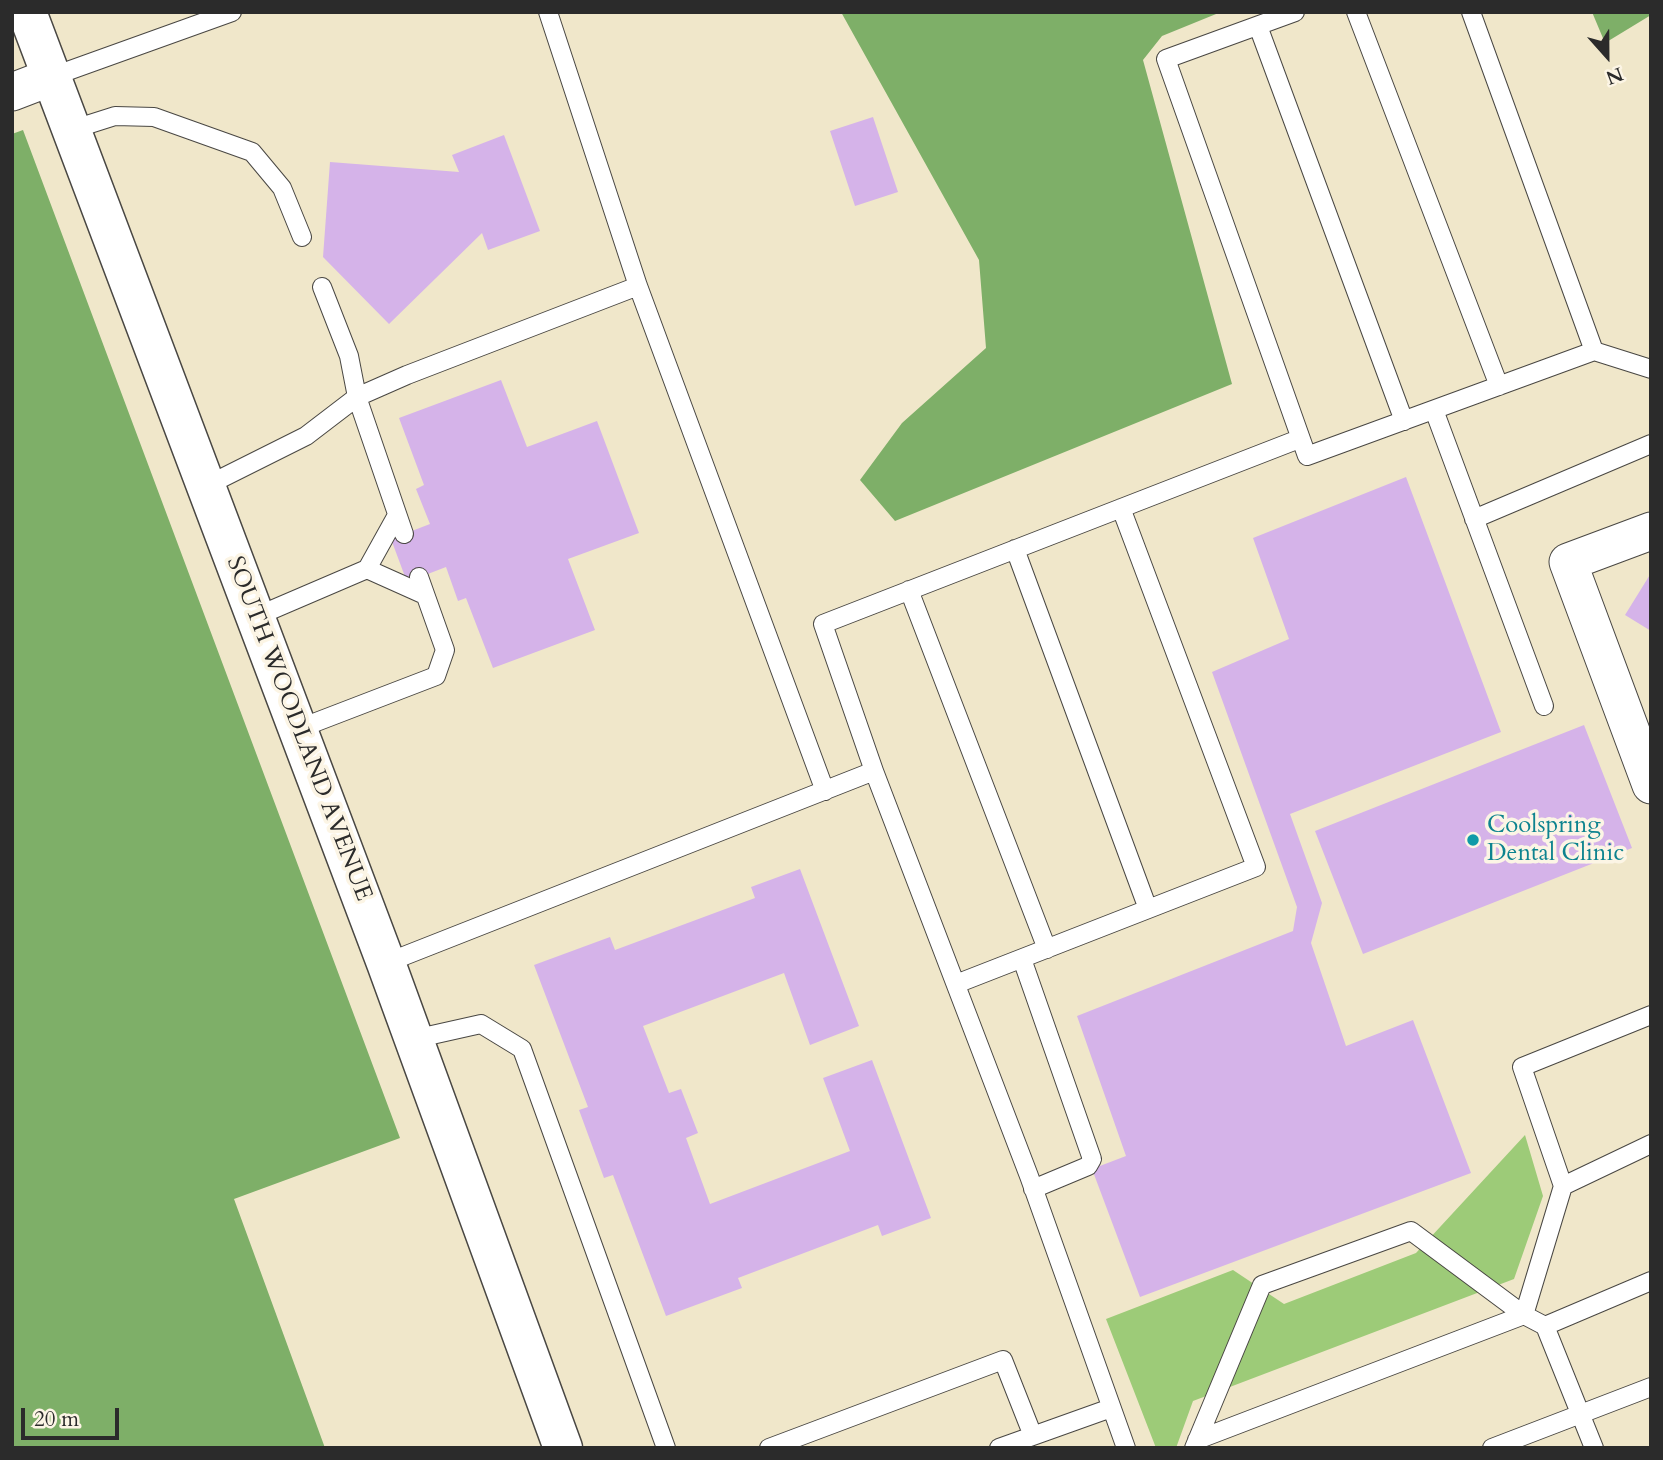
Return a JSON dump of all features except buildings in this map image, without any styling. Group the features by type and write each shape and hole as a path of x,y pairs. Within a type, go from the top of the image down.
{"street":[{"name":"SOUTH WOODLAND AVENUE","path":"27,12 414,1039 563,1448"},
{"path":"12,92 51,77"},
{"path":"1651,531 1567,562 1651,785"}],"lane":[{"path":"51,77 232,12"},
{"path":"548,12 638,286 825,791"},
{"path":"1295,12 1166,60 1307,456 1594,351 1651,369"},
{"path":"1356,12 1499,386"},
{"path":"1471,12 1594,351"},
{"path":"1258,26 1404,421"},
{"path":"71,130 116,116 154,117 252,152 282,188 302,237"},
{"path":"206,486 306,436 357,397 638,286"},
{"path":"322,287 349,356 357,397 404,534"},
{"path":"1434,410 1544,706"},
{"path":"1126,1448 1033,1189 874,771 823,624 1299,439"},
{"path":"1474,519 1651,444"},
{"path":"956,985 1256,867 1121,508"},
{"path":"255,617 367,569 397,515"},
{"path":"1015,549 1149,909"},
{"path":"367,569 425,596"},
{"path":"298,729 436,676 445,650 419,577"},
{"path":"909,590 1047,949"},
{"path":"386,964 874,771"},
{"path":"1022,959 1092,1159 1088,1166 1033,1189"},
{"path":"1524,1315 1563,1186 1522,1067 1651,1015"},
{"path":"414,1039 481,1024 522,1049 666,1448"},
{"path":"1563,1186 1651,1144"},
{"path":"1196,1444 1262,1285 1411,1231 1524,1315 1545,1326 1594,1448"},
{"path":"1545,1326 1651,1281"},
{"path":"1196,1444 1524,1315"},
{"path":"769,1448 1003,1360 1033,1436"},
{"path":"1492,1448 1651,1387"},
{"path":"999,1448 1111,1408"}],"green space":[{"path":"841,12 1221,12 1162,36 1143,60 1232,384 895,521 860,480 902,423 986,348 979,260"},
{"path":"1592,12 1651,12 1651,15 1605,43"},
{"path":"23,130 400,1138 234,1199 325,1448 12,1448 12,134"},
{"path":"1525,1135 1543,1196 1514,1279 1193,1401 1176,1448 1156,1448 1106,1319 1233,1270 1284,1304 1416,1253"}],"place":[{"name":"Coolspring Dental Clinic","path":"1473,840"}]}
